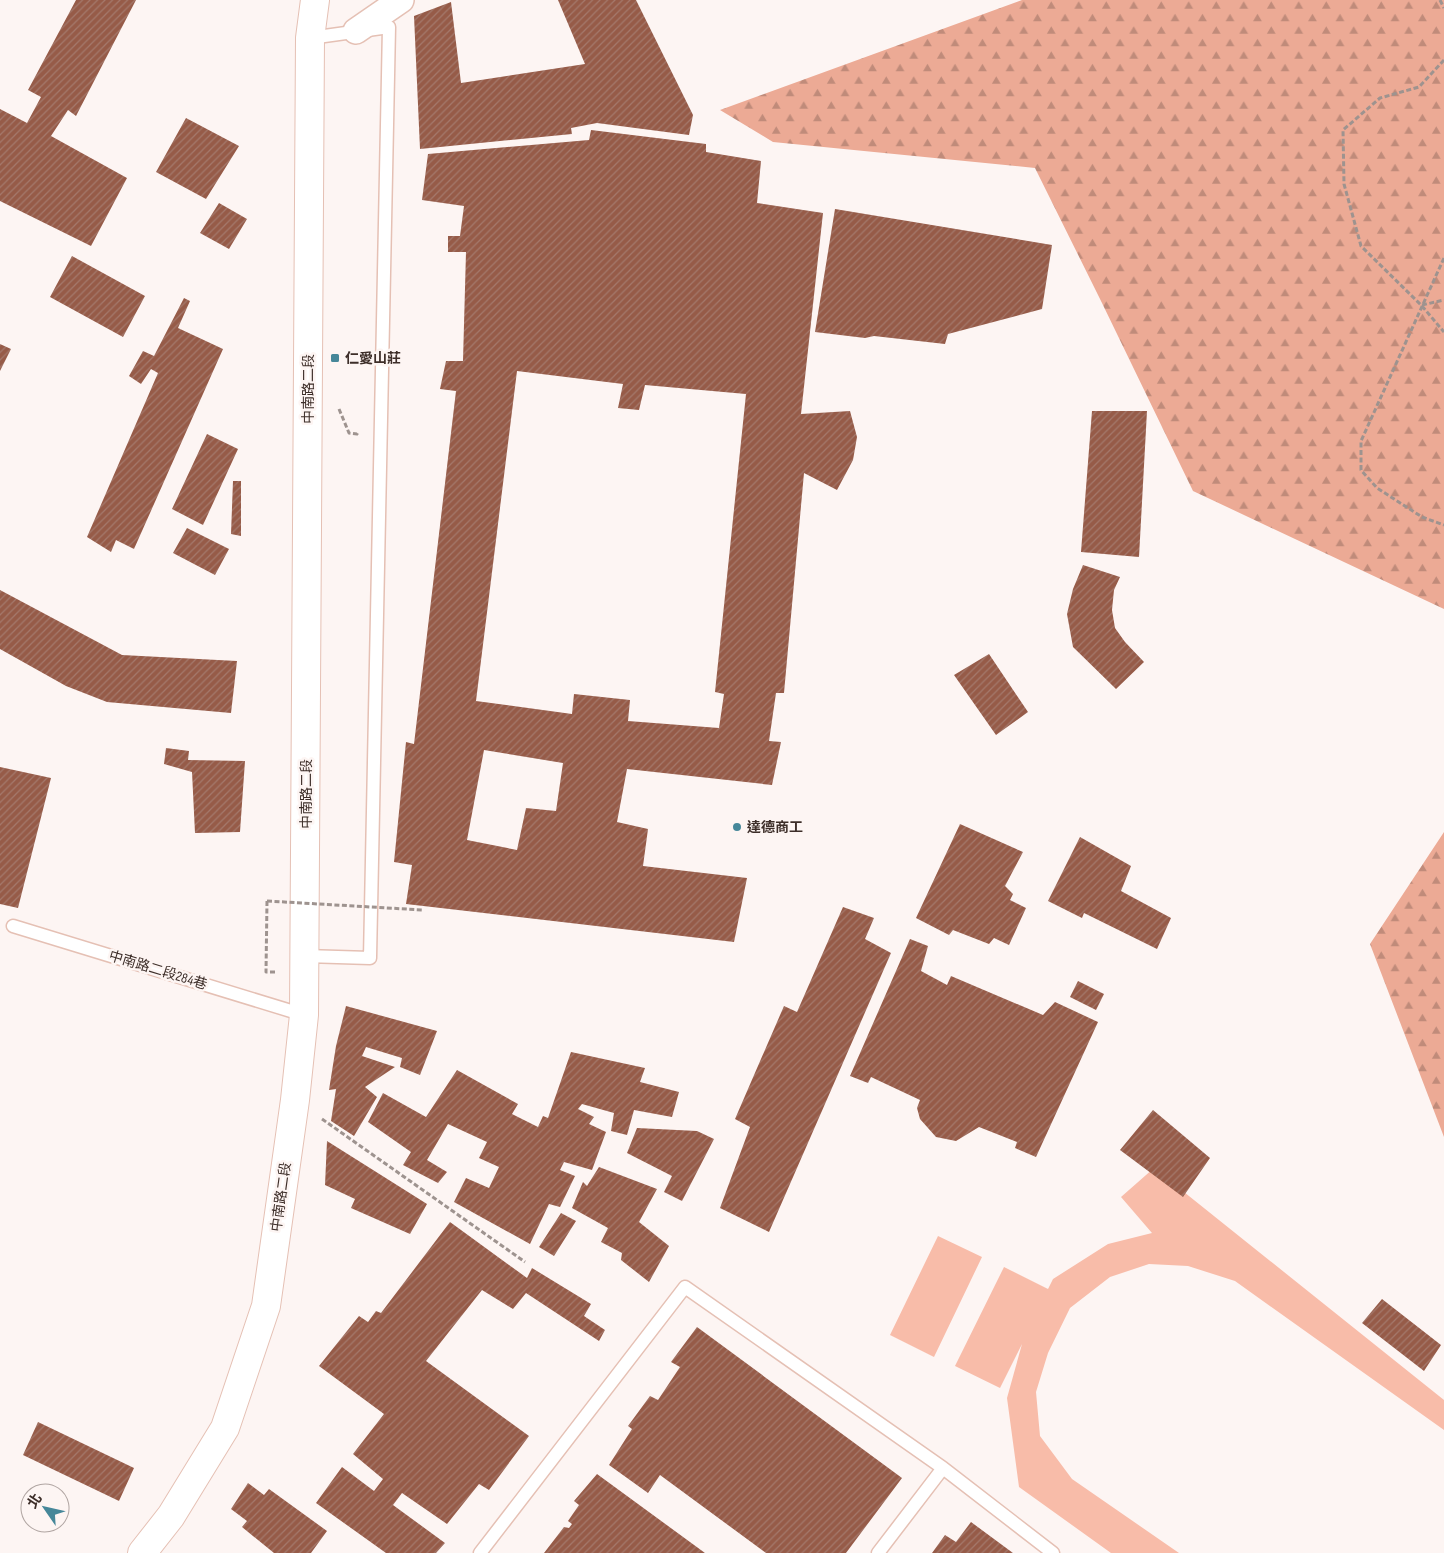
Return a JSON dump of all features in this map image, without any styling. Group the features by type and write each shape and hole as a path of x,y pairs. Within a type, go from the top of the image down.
{"main road":[{"name":"中南路二段","path":"142,1553 171,1516 225,1428 266,1306 295,1100 304,1015 310,38 315,0"}],"street":[{"path":"356,31 401,0"}],"lane":[{"path":"305,956 370,958 390,27 310,38"},
{"name":"中南路二段284巷","path":"13,926 304,1015"},
{"path":"480,1553 685,1287 942,1468 1053,1553"},
{"path":"878,1553 942,1468"}],"path":[{"path":"1440,0 1444,8"},
{"path":"1444,60 1419,87 1380,98 1343,130 1344,184 1361,246 1422,306 1444,332"},
{"path":"1444,258 1361,441 1361,470 1377,488 1422,517 1444,525"},
{"path":"1422,306 1444,300"},
{"path":"308,374 325,376 349,434 357,434 360,426"},
{"path":"266,972 267,901 422,910"},
{"path":"295,1100 525,1262"}],"green space":[{"path":"1022,0 1444,0 1444,609 1193,491 1035,168 773,142 720,110"},
{"path":"1444,832 1444,1137 1370,944"}],"shaded area":[{"path":"1154,1168 1444,1400 1444,1430 1235,1281 1188,1266 1149,1264 1110,1277 1070,1308 1048,1353 1036,1392 1040,1436 1072,1479 1179,1553 1111,1553 1019,1487 1007,1398 1022,1344 1000,1388 955,1366 1004,1267 1048,1289 1053,1279 1108,1244 1152,1233 1121,1197"},
{"path":"938,1236 982,1257 934,1357 890,1335"}],"building":[{"path":"76,0 136,0 76,116 68,110 51,136 127,178 91,246 0,201 0,109 27,123 41,97 28,90"},
{"path":"558,0 636,0 693,115 689,135 597,123 571,128 572,134 420,149 414,16 451,2 461,83 585,64"},
{"path":"186,118 239,146 206,199 156,172"},
{"path":"591,130 706,144 706,152 761,161 757,203 823,213 801,414 850,411 857,437 853,460 837,490 804,473 784,693 776,693 769,741 781,742 772,785 627,769 617,822 648,829 643,866 747,878 734,942 406,904 412,865 394,862 406,742 414,744 456,391 440,389 446,361 463,361 466,252 448,252 448,236 460,236 464,206 422,200 428,154 589,140","holes":["517,371 623,384 618,408 639,410 645,385 746,394 715,692 724,694 719,728 628,721 630,700 574,694 572,714 476,701","484,750 563,763 556,811 526,808 517,850 467,840"]},
{"path":"219,203 247,219 229,249 200,233"},
{"path":"835,209 1052,245 1042,309 948,334 945,344 815,332"},
{"path":"72,256 145,296 123,337 50,297"},
{"path":"184,298 190,301 178,328 223,349 134,549 116,540 111,552 87,537 158,373 151,369 141,384 129,376 143,351 154,356"},
{"path":"0,344 11,349 0,371"},
{"path":"1092,411 1147,411 1139,557 1081,552"},
{"path":"207,434 238,449 203,525 172,509"},
{"path":"233,481 241,481 241,536 231,534"},
{"path":"187,528 229,549 215,575 173,553"},
{"path":"1083,565 1120,577 1114,590 1112,610 1115,628 1144,662 1116,689 1073,647 1067,614 1073,589"},
{"path":"0,590 122,655 237,661 231,713 107,702 66,686 0,649"},
{"path":"989,654 1028,712 996,735 954,675"},
{"path":"166,748 189,751 188,760 245,761 240,832 195,833 192,772 164,764"},
{"path":"0,767 51,778 18,908 0,904"},
{"path":"960,824 1023,852 1005,886 1013,894 1010,900 1026,908 1009,945 994,938 989,944 953,930 949,935 916,918"},
{"path":"1080,837 1131,866 1121,891 1171,918 1157,949 1084,913 1082,918 1048,901"},
{"path":"843,907 874,918 865,939 891,953 769,1232 720,1208 750,1127 735,1119 784,1006 797,1012"},
{"path":"910,939 928,946 921,971 947,985 951,976 1043,1015 1055,1002 1098,1022 1036,1157 1015,1148 1017,1142 979,1127 956,1141 936,1137 920,1119 917,1108 920,1100 871,1077 868,1083 850,1076"},
{"path":"1078,981 1104,994 1096,1010 1070,997"},
{"path":"346,1006 437,1031 420,1075 400,1067 402,1058 366,1047 362,1056 395,1067 365,1087 377,1097 354,1136 331,1121 336,1089 329,1090 336,1046"},
{"path":"571,1052 645,1068 640,1082 679,1092 672,1117 634,1110 627,1135 611,1131 614,1113 582,1104 578,1109 594,1117 589,1124 606,1132 592,1170 564,1162 560,1170 575,1176 560,1207 549,1204 530,1244 454,1202 466,1178 489,1188 499,1167 479,1158 487,1142 448,1124 427,1160 447,1172 438,1183 403,1165 411,1152 368,1122 383,1093 426,1117 457,1070 518,1104 512,1114 538,1127 543,1116 548,1118"},
{"path":"1153,1110 1210,1158 1183,1197 1120,1150"},
{"path":"637,1128 697,1131 714,1139 682,1201 664,1192 672,1176 627,1153"},
{"path":"327,1141 427,1204 410,1234 351,1208 355,1199 325,1185"},
{"path":"599,1167 657,1189 639,1222 669,1246 649,1282 621,1260 622,1253 601,1242 608,1228 572,1208 583,1182 587,1186"},
{"path":"561,1213 576,1221 554,1256 539,1247"},
{"path":"450,1222 527,1278 532,1268 591,1304 584,1316 605,1330 599,1341 526,1293 513,1309 482,1290 426,1361 529,1436 489,1490 479,1484 447,1524 402,1493 393,1505 445,1543 436,1553 386,1553 316,1503 342,1467 374,1491 383,1479 353,1454 384,1414 319,1366 359,1316 368,1322 376,1311 381,1313"},
{"path":"1382,1299 1441,1345 1424,1371 1362,1323"},
{"path":"697,1327 902,1478 846,1553 766,1553 660,1475 648,1493 609,1465 632,1429 628,1426 650,1396 658,1400 680,1367 671,1362"},
{"path":"38,1422 134,1468 119,1501 23,1455"},
{"path":"597,1474 705,1553 544,1553 564,1527 569,1528 572,1524 568,1521 579,1505 574,1501"},
{"path":"248,1483 264,1495 269,1489 327,1531 311,1553 274,1553 242,1527 247,1521 231,1509"},
{"path":"971,1522 1013,1553 932,1553 945,1535 956,1542"}],"place":[{"name":"仁愛山莊","path":"335,358"},
{"name":"達德商工","path":"737,827"}]}
